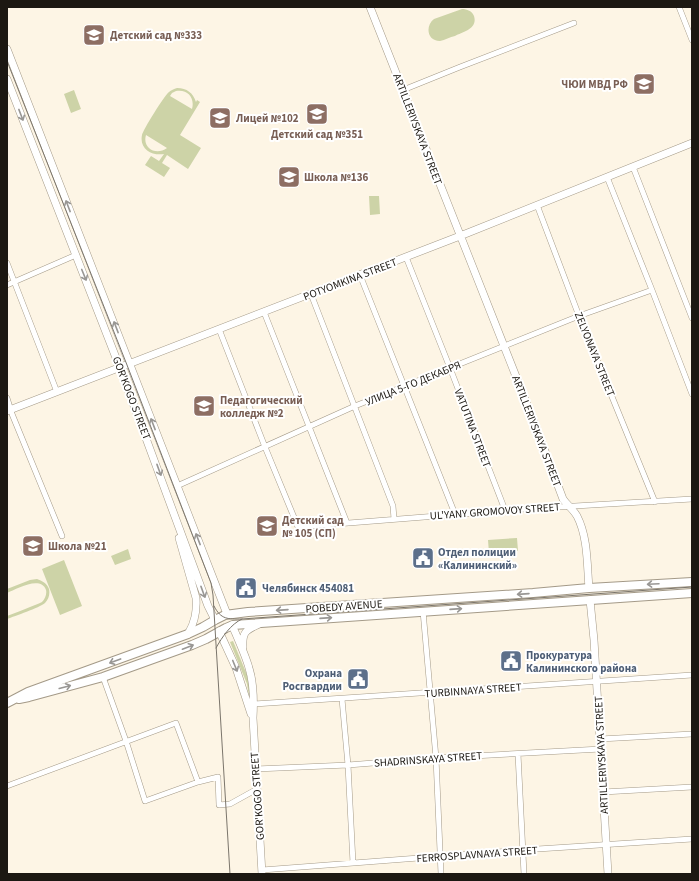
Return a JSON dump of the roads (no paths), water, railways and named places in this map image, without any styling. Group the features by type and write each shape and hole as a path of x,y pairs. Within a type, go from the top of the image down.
{"main road":[{"name":"POBEDY AVENUE","path":"10,702 28,692 188,634 227,614 692,582"},
{"name":"ARTILLERIYSKAYA STREET","path":"589,588 590,600"},
{"name":"POBEDY AVENUE","path":"10,702 103,677 192,645 232,625 692,593"},
{"name":"GOR'KOGO STREET","path":"227,614 232,625"},
{"name":"GOR'KOGO STREET","path":"215,620 219,631"}],"street":[{"name":"ARTILLERIYSKAYA STREET","path":"370,7 563,499 576,515 584,534 589,588"},
{"path":"679,7 692,40"},
{"path":"403,90 574,23"},
{"name":"GOR'KOGO STREET","path":"7,49 227,614"},
{"name":"GOR'KOGO STREET","path":"7,79 9,92 76,255 151,449 208,606 215,620"},
{"path":"9,92 22,87"},
{"name":"POTYOMKINA STREET","path":"9,410 312,294 692,144"},
{"path":"633,167 692,318"},
{"path":"607,177 692,394"},
{"name":"ZELYONAYA STREET","path":"536,205 579,316 655,502"},
{"path":"7,285 76,255"},
{"name":"VATUTINA STREET","path":"406,257 505,510"},
{"path":"7,263 57,392"},
{"path":"360,275 455,514"},
{"name":"УЛИЦА 5-ГО ДЕКАБРЯ","path":"177,486 354,406 579,316 652,290"},
{"path":"312,294 393,506 394,519"},
{"path":"264,312 347,523"},
{"path":"219,329 265,447"},
{"path":"7,398 9,410 12,414 62,536"},
{"path":"151,449 161,445"},
{"name":"UL'YANY GROMOVOY STREET","path":"265,447 298,527 505,510 692,499"},
{"path":"176,518 178,533 197,606 195,620 188,634"},
{"name":"ARTILLERIYSKAYA STREET","path":"590,600 597,681 608,874"},
{"path":"423,611 436,758 442,874"},
{"name":"GOR'KOGO STREET","path":"244,655 242,640 244,633 249,628 263,622"},
{"name":"GOR'KOGO STREET","path":"232,625 249,667 252,680 254,704 252,718 262,872"},
{"name":"GOR'KOGO STREET","path":"219,631 236,668 252,718"},
{"name":"TURBINNAYA STREET","path":"254,704 692,675"},
{"path":"103,677 146,801 198,782 218,777 219,805 230,804 257,789"},
{"path":"342,698 348,765 353,863"},
{"path":"7,786 176,723 198,782"},
{"path":"600,739 692,734"},
{"name":"SHADRINSKAYA STREET","path":"256,769 348,765 436,758 601,749"},
{"path":"518,754 524,874"},
{"path":"603,792 692,787"},
{"name":"FERROSPLAVNAYA STREET","path":"262,872 440,856 692,839"}],"tram line":[{"path":"7,61 211,583 213,595 230,874"},
{"path":"214,606 219,614 225,618 242,619 692,587"},
{"path":"216,648 227,631 242,619"}],"place":[{"name":"Детский сад №333","path":"94,35"},
{"name":"ЧЮИ МВД РФ","path":"644,84"},
{"name":"Детский сад №351","path":"317,114"},
{"name":"Лицей №102","path":"220,118"},
{"name":"Школа №136","path":"289,177"},
{"name":"Педагогический колледж №2","path":"204,406"},
{"name":"Детский сад № 105 (СП)","path":"267,526"},
{"name":"Школа №21","path":"33,546"},
{"name":"Отдел полиции «Калининский»","path":"423,558"},
{"name":"Челябинск 454081","path":"246,588"},
{"name":"Прокуратура Калининского района","path":"511,661"},
{"name":"Охрана Росгвардии","path":"358,679"}]}
